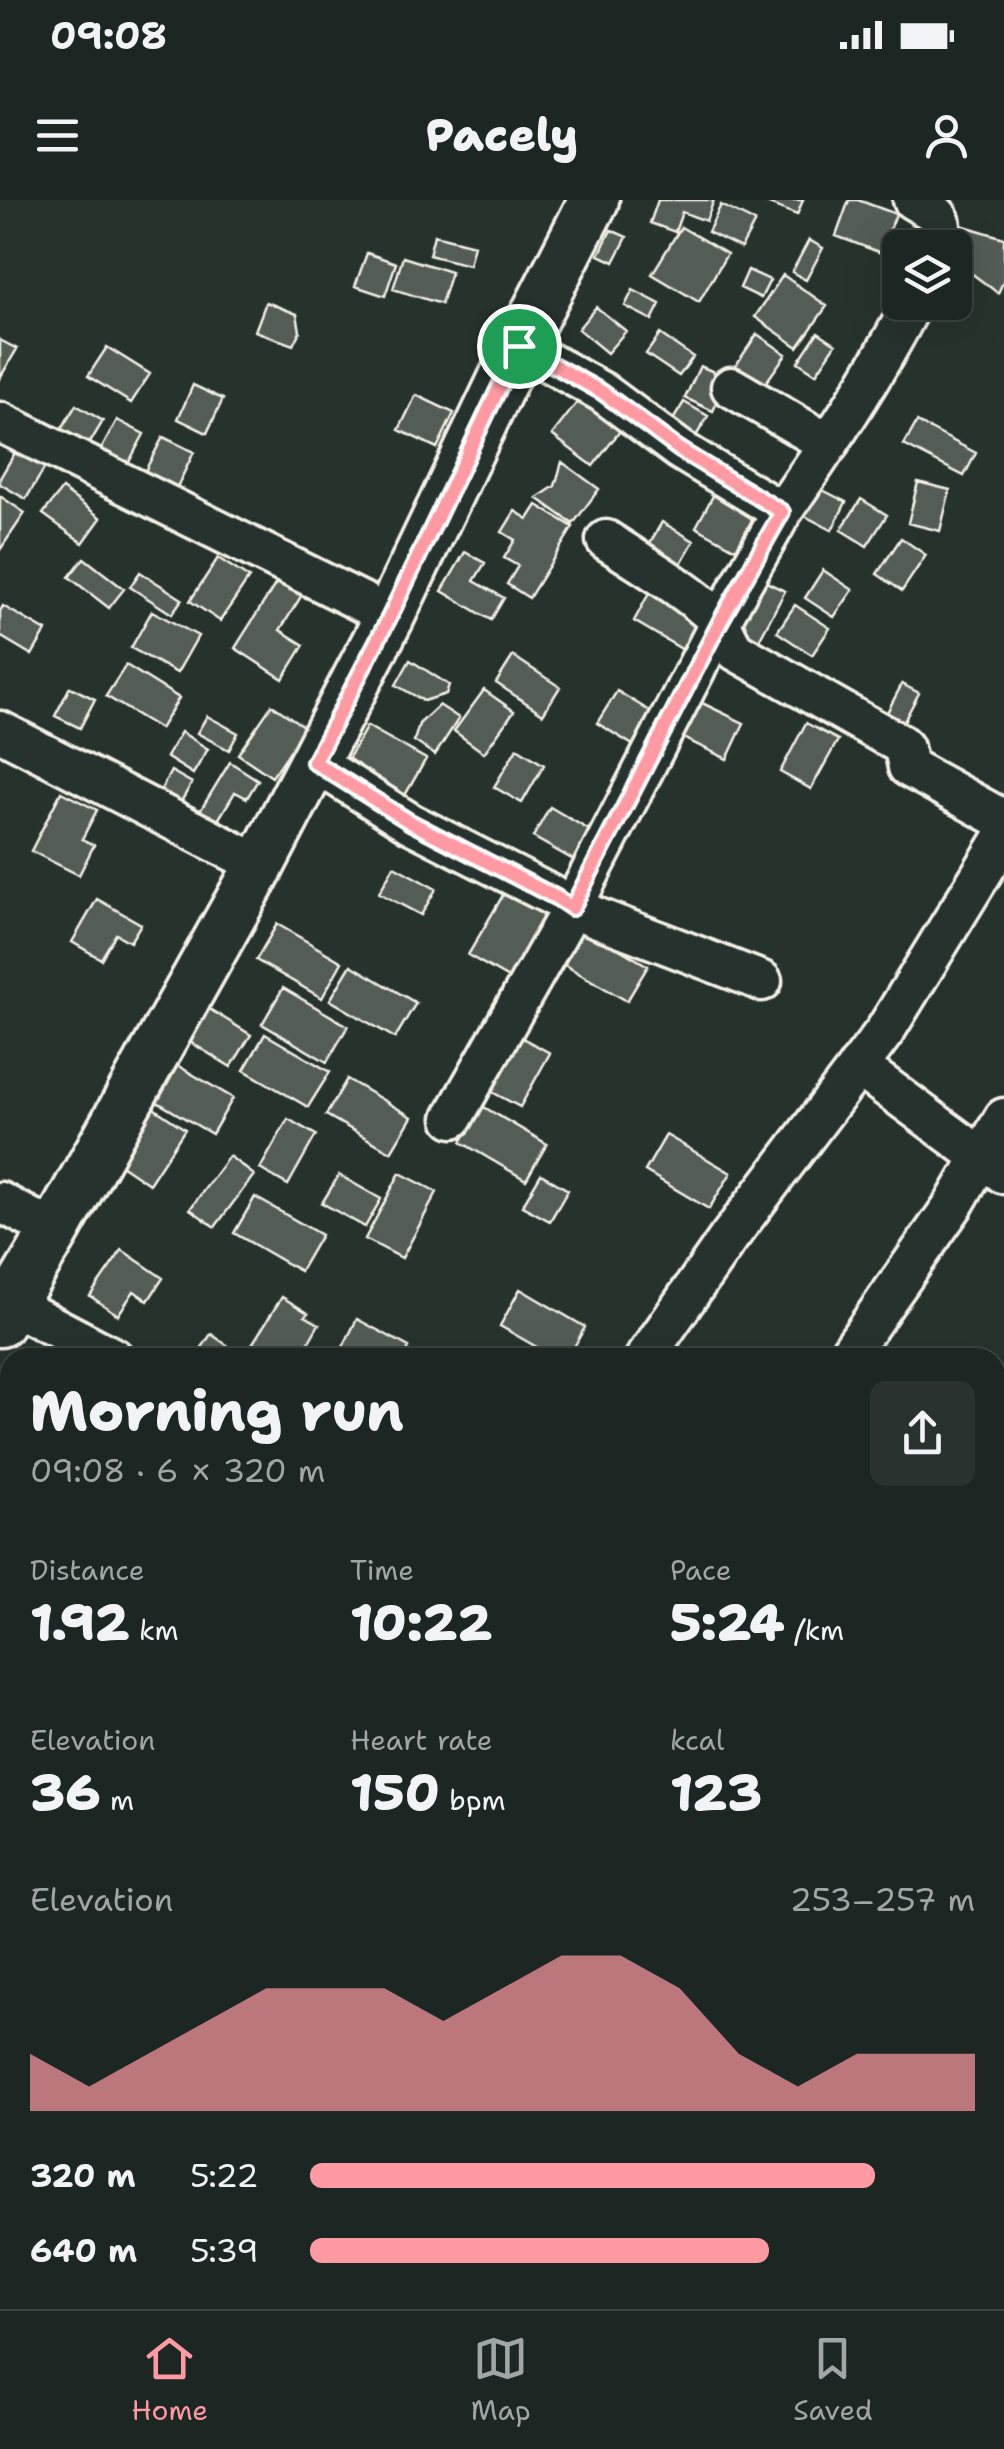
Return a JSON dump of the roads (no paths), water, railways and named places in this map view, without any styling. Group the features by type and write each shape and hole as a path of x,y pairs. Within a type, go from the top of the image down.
{"street":[{"path":"90,1348 6,1313 260,865 390,616 519,346 594,200"},
{"path":"913,200 939,216 940,230"},
{"path":"453,1118 572,908 720,622 782,512 829,444 903,320"},
{"path":"519,346 602,392 680,450 782,512"},
{"path":"731,386 829,444"},
{"path":"0,422 390,616"},
{"path":"606,540 702,606 720,622 736,651 900,744 908,767 1004,820"},
{"path":"0,732 260,865"},
{"path":"314,762 410,822 572,908 762,981"},
{"path":"652,1348 727,1240 886,1031 1004,837"},
{"path":"858,1066 992,1165"},
{"path":"853,1348 954,1204 992,1165 1004,1118"},
{"path":"0,1202 54,1231"}]}
